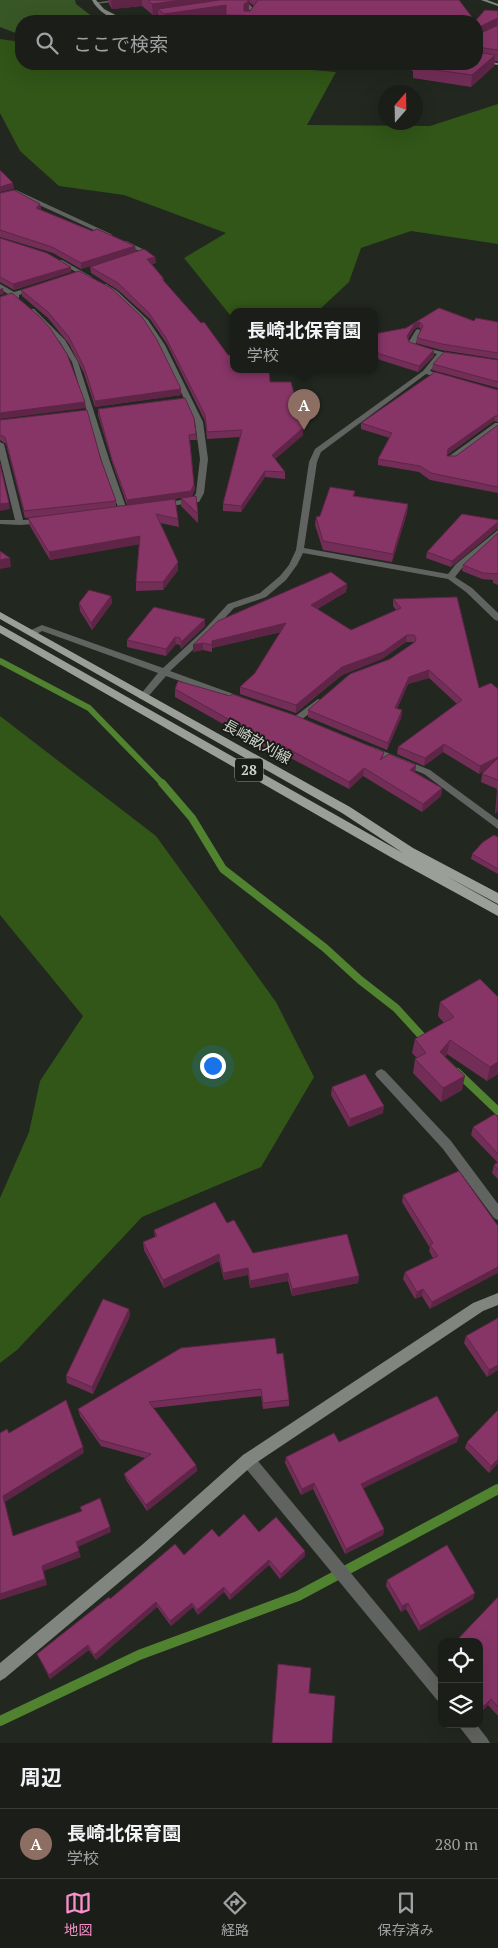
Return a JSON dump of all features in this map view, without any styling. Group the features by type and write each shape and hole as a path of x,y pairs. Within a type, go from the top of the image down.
{"main road":[{"name":"長崎畝刈線","path":"0,615 346,810 409,851 498,899"},
{"name":"長崎畝刈線","path":"0,628 398,856 498,911"}],"street":[{"path":"94,2 129,0"},
{"path":"483,0 498,5"},
{"path":"94,2 110,15"},
{"path":"242,6 247,5 255,12 250,15"},
{"path":"483,61 498,64"},
{"path":"0,196 16,192 112,236"},
{"path":"120,240 146,252 127,258"},
{"path":"50,256 115,292 146,321 162,345 199,422 204,458 200,493 196,500 151,506"},
{"path":"73,276 90,270"},
{"path":"0,286 20,300"},
{"path":"0,299 39,286"},
{"path":"27,306 46,322 63,341 75,362 92,411 119,510 132,509"},
{"path":"418,331 411,343 412,346 460,357"},
{"path":"143,697 163,673 207,632 231,606 263,595 283,578 293,565 300,550 313,462 318,451 426,372 441,354"},
{"path":"426,372 453,380"},
{"path":"178,400 188,399"},
{"path":"82,412 101,410"},
{"path":"451,459 498,425"},
{"path":"0,444 20,523"},
{"path":"0,522 20,523 54,520"},
{"path":"450,578 459,566 498,532"},
{"path":"300,550 450,578 469,590 498,618"},
{"path":"32,633 42,628 244,701"},
{"path":"307,723 293,718 323,698"},
{"path":"362,746 427,772 498,825"},
{"path":"381,1074 447,1145 498,1214"},
{"path":"0,1672 148,1549 248,1460 478,1307 498,1299"},
{"path":"248,1460 438,1690"},
{"path":"469,1728 482,1743"}],"green space":[{"path":"0,0 75,0 76,4 90,15 15,15 15,33 0,27"},
{"path":"0,39 15,41 15,70 312,70 336,72 307,125 378,126 378,130 423,130 423,126 430,126 498,104 498,244 411,231 361,248 349,282 321,308 230,308 230,315 184,258 226,233 124,195 59,186 20,151 0,113"},
{"path":"0,716 156,836 276,1002 314,1077 261,1167 142,1217 17,1350 0,1363 0,1198 29,1132 40,1081 83,1016 0,915"}],"building":[{"path":"148,0 181,0 152,4"},
{"path":"220,0 247,0 249,1 244,4 244,11 250,11 258,0 459,0 470,15 226,15 226,5 164,14 158,9"},
{"path":"485,10 498,11 498,18 483,25 483,15 480,15"},
{"path":"498,25 498,50 483,48 483,32"},
{"path":"483,53 495,55 483,65"},
{"path":"436,70 478,70 472,75"},
{"path":"0,170 13,183 0,187"},
{"path":"14,190 40,204 36,208 92,231 97,229 135,246 81,263 52,247 0,230 0,193"},
{"path":"0,238 47,253 71,267 13,284 0,277"},
{"path":"144,249 155,257 147,259 164,279 162,279 201,323 204,322 228,355 230,355 230,373 269,373 270,382 291,382 303,428 272,455 285,472 265,471 241,506 223,504 242,430 207,432 205,415 166,338 149,313 118,283 90,267"},
{"path":"79,271 111,288 142,317 157,340 181,389 95,401 84,367 69,337 48,312 21,290"},
{"path":"12,293 50,328 67,354 85,402 0,413 0,297"},
{"path":"439,308 474,321 476,318 498,322 498,353 417,338 423,326 420,322 415,323 407,336 409,342 434,350 419,366 378,352 378,333 406,328"},
{"path":"444,352 498,360 498,382 433,364"},
{"path":"435,372 498,390 498,416 495,416 448,449 447,456 456,456 498,425 498,487 431,473 420,466 378,459 392,433 361,423"},
{"path":"185,398 194,418 196,434 189,435 194,484 191,491 127,500 112,460 98,409"},
{"path":"87,410 101,460 116,501 24,511 5,437 0,435 0,420"},
{"path":"0,464 9,503 0,504"},
{"path":"330,487 355,491 353,496 408,504 393,554 323,541 316,517 320,516"},
{"path":"196,496 198,514 181,498"},
{"path":"175,499 178,519 156,514 178,562 163,582 136,582 140,536 49,552 28,518"},
{"path":"462,514 498,520 498,522 452,561 427,552"},
{"path":"498,533 498,574 483,573 463,565"},
{"path":"0,551 10,558 0,560"},
{"path":"331,572 347,584 311,605 351,630 401,608 393,599 457,597 479,688 491,683 498,689 498,757 480,766 444,744 425,758 398,747 462,700 429,670 409,677 395,708 402,710 388,743 308,710 350,674 390,659 415,642 416,638 414,635 407,635 383,652 342,667 296,705 240,687 255,673 286,623 212,641 212,645 203,643 193,645 218,621"},
{"path":"89,590 111,596 91,623 79,603"},
{"path":"154,607 205,619 181,642 180,638 175,637 166,649 127,640"},
{"path":"178,681 230,696 232,694 294,715 384,752 380,760 389,754 416,765 410,770 442,788 423,804 364,768 349,782 285,747 283,750 175,689"},
{"path":"498,758 498,780 482,774"},
{"path":"494,835 498,837 498,869 472,854 483,842"},
{"path":"480,979 498,997 498,1062 490,1067 450,1040 440,1052 465,1076 443,1088 415,1059 426,1053 415,1039 454,1017 440,1002"},
{"path":"365,1074 384,1106 350,1119 332,1087"},
{"path":"495,1114 498,1117 498,1154 473,1127"},
{"path":"498,1162 498,1170 494,1165"},
{"path":"459,1171 498,1226 498,1267 432,1302 423,1289 417,1292 405,1272 438,1256 430,1245 433,1243 403,1195"},
{"path":"215,1202 227,1223 234,1220 253,1253 347,1234 359,1276 292,1289 288,1273 250,1281 248,1268 223,1273 219,1254 163,1280 143,1242 157,1236 154,1230"},
{"path":"103,1299 129,1309 92,1387 66,1376"},
{"path":"498,1318 498,1365 489,1370 466,1336"},
{"path":"275,1338 277,1354 283,1353 289,1400 263,1403 261,1389 149,1402 196,1465 146,1505 124,1474 151,1454 100,1440 78,1409 181,1348"},
{"path":"437,1396 459,1436 361,1484 384,1529 346,1549 314,1483 302,1489 286,1457 334,1433 339,1442"},
{"path":"66,1400 83,1447 3,1496 13,1536 82,1511 80,1507 100,1498 110,1527 76,1542 79,1551 42,1566 45,1579 0,1594 0,1433 7,1429 9,1433"},
{"path":"498,1410 498,1459 491,1466 467,1442"},
{"path":"244,1514 259,1532 276,1517 305,1551 281,1574 269,1560 230,1595 224,1587 197,1610 192,1603 170,1621 156,1602 94,1655 88,1645 49,1675 37,1654 109,1597 110,1599 175,1544 184,1555 212,1529 219,1537"},
{"path":"447,1545 475,1593 420,1626 408,1603 402,1606 387,1580"},
{"path":"498,1597 498,1707 491,1699 484,1706 483,1705 483,1638 459,1638"},
{"path":"278,1664 311,1668 309,1693 335,1696 332,1743 272,1743"}],"waterway":[{"path":"0,661 89,708 163,784"},
{"path":"162,783 192,818 223,869 325,948 360,980 396,1008 428,1043"},
{"path":"457,1072 498,1111"},
{"path":"0,1721 139,1655 298,1596 498,1489"}],"place":[{"name":"長崎北保育園","path":"304,430"}]}
